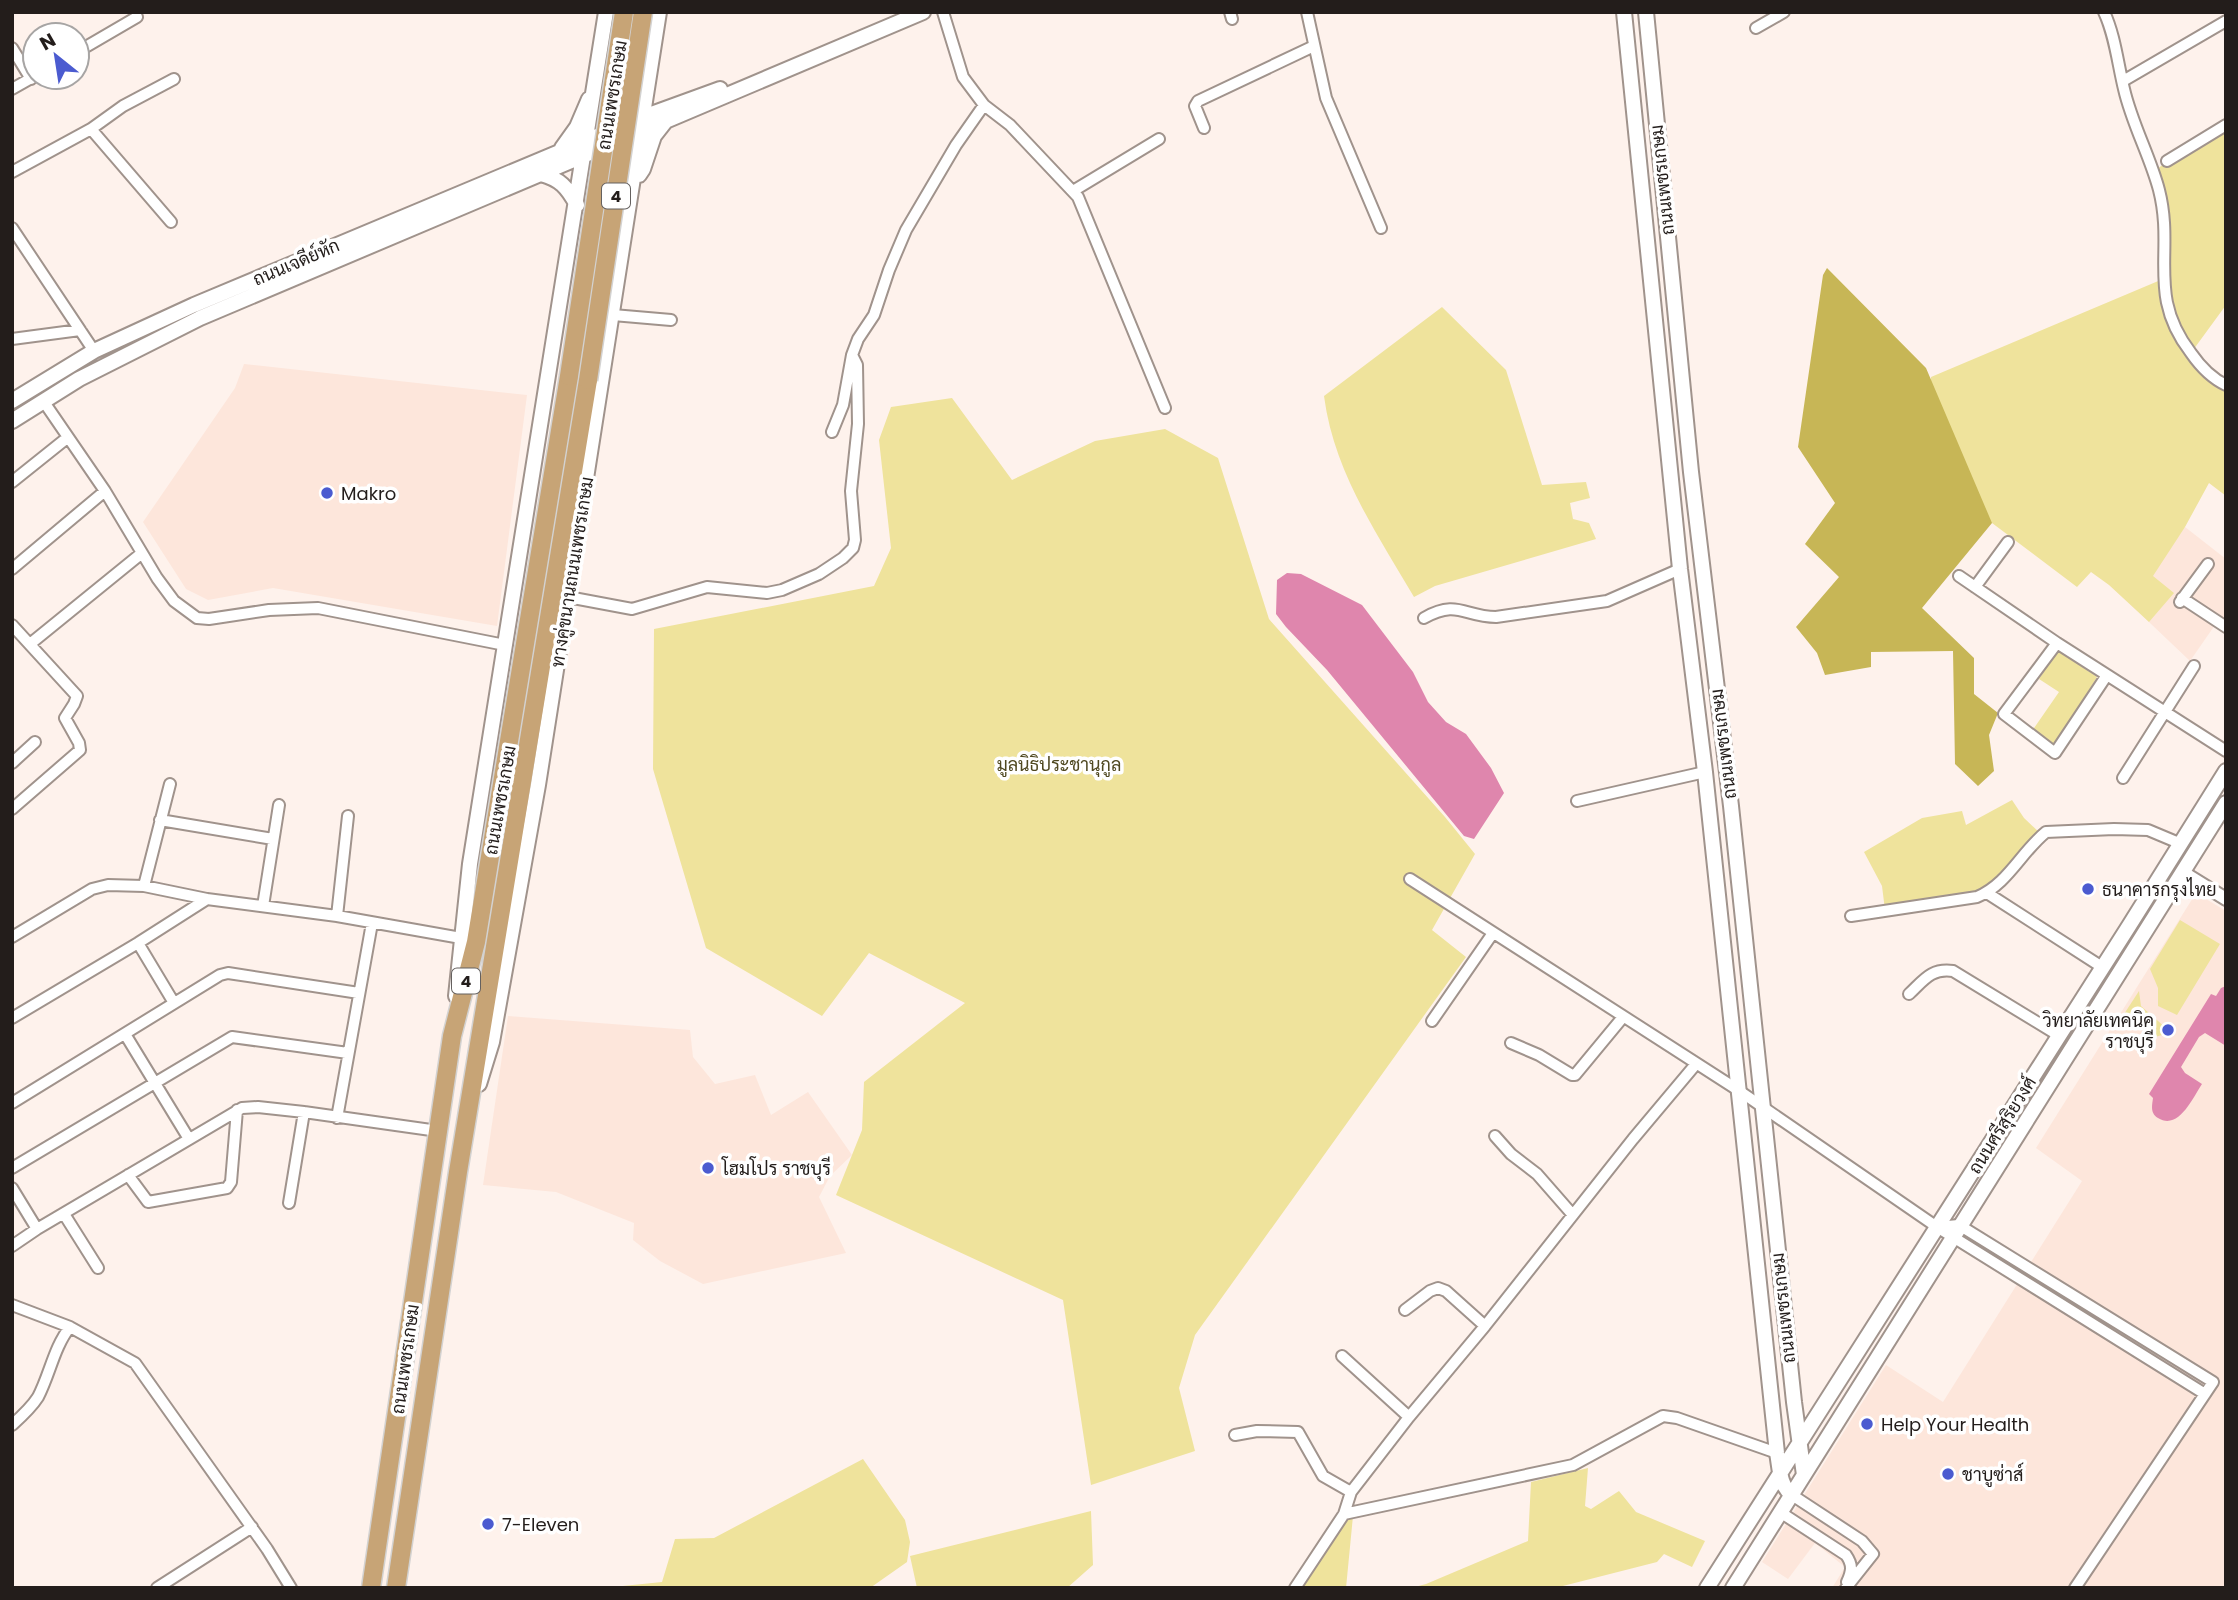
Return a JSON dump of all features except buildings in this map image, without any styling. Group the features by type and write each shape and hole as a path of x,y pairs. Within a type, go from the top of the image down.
{"highway":[{"name":"ถนนเพชรเกษม","path":"372,1588 452,1036 476,943 569,376 624,12"},
{"name":"ถนนเพชรเกษม","path":"396,1588 465,1128 588,380 643,12"}],"main road":[{"name":"4","path":"452,1036 470,864 606,12"},
{"name":"ทางคู่ขนานถนนเพชรเกษม","path":"465,1128 492,1042 538,785 659,12"},
{"path":"641,124 666,121 923,12"},
{"name":"ถนนเพชรเกษม","path":"1624,12 1681,569 1777,1453 1784,1488 1792,1495"},
{"name":"ถนนเพชรเกษม","path":"1646,12 1693,487 1731,806 1804,1475"},
{"path":"586,147 641,124 674,105 785,69"},
{"path":"649,77 657,97 674,105"},
{"path":"558,152 577,127 595,88"},
{"path":"632,184 643,169 654,136 666,121"},
{"name":"ถนนเจดีย์หัก","path":"12,401 94,351 194,305 558,152 586,147"},
{"name":"ถนนเจดีย์หัก","path":"12,421 79,379 200,318 541,174 586,147"},
{"path":"541,174 555,178 565,185 577,205"},
{"path":"1673,490 1693,487"},
{"name":"ถนนศรีสุริยวงศ์","path":"1780,1471 1800,1444 2226,771"},
{"name":"ถนนศรีสุริยวงศ์","path":"1792,1495 2226,803"},
{"path":"2169,863 2184,873"},
{"path":"1707,1588 1780,1471"},
{"path":"1732,1588 1792,1495"}],"street":[{"path":"943,12 963,77 984,105 1010,125 1078,197 1165,408"},
{"path":"1307,12 1326,98 1381,228"},
{"path":"1756,28 1784,12"},
{"path":"2104,12 2123,81 2159,189 2164,297 2171,320 2197,361 2208,373 2226,385"},
{"path":"91,44 137,17"},
{"path":"2123,81 2226,21"},
{"path":"1205,128 1195,106 1198,101 1314,46"},
{"path":"12,172 174,79"},
{"path":"832,432 844,405 852,355 858,339 874,315 906,230 956,145 984,105"},
{"path":"2167,161 2226,125"},
{"path":"91,129 171,222"},
{"path":"1073,191 1159,139"},
{"path":"12,228 94,351"},
{"path":"613,316 671,320"},
{"path":"12,338 80,330"},
{"path":"569,597 632,609 707,587 767,593 782,590 819,574 843,558 853,548 855,540 850,491 858,412 857,365 852,355"},
{"path":"44,402 105,491 174,601 197,618 318,608 505,645"},
{"path":"12,482 67,438"},
{"path":"12,569 105,491"},
{"path":"1975,587 2008,542"},
{"path":"30,644 142,553"},
{"path":"2208,564 2181,600 2226,627"},
{"path":"1424,618 1446,608 1496,617 1592,604 1627,594 1681,569"},
{"path":"1959,576 2057,643 2226,751"},
{"path":"12,625 77,696 65,718 80,750 12,808"},
{"path":"2057,643 2004,714 2055,753 2107,675"},
{"path":"2123,778 2194,666"},
{"path":"12,763 35,742"},
{"path":"1577,801 1705,772"},
{"path":"144,886 170,784"},
{"path":"263,906 279,806"},
{"path":"337,916 348,816"},
{"path":"160,820 273,839"},
{"path":"1852,916 1977,897 1987,893 2013,870 2046,832 2148,830 2179,844"},
{"path":"2184,873 2226,899"},
{"path":"1410,879 1738,1090 1937,1227 1956,1231 2119,1324 2213,1382 2075,1588"},
{"path":"12,937 98,886 144,886 207,899 337,916 461,938"},
{"path":"1987,893 2102,967"},
{"path":"12,1018 207,899"},
{"path":"337,1118 372,923"},
{"path":"1432,1021 1493,933"},
{"path":"138,943 174,1003"},
{"path":"1909,994 1933,972 1941,969 1953,971 2059,1035"},
{"path":"12,1103 219,975 229,973 359,993"},
{"path":"1511,1043 1576,1075 1623,1017"},
{"path":"125,1034 189,1139"},
{"path":"12,1168 232,1037 348,1053"},
{"path":"1295,1588 1344,1514 1351,1492 1572,1214 1696,1064"},
{"path":"12,1246 237,1110 258,1107 438,1131"},
{"path":"128,1175 148,1202 227,1188 231,1182 237,1110"},
{"path":"289,1203 304,1112"},
{"path":"1495,1136 1511,1154 1537,1174 1572,1214"},
{"path":"12,1188 37,1229"},
{"path":"64,1214 98,1268"},
{"path":"1956,1231 2205,1394"},
{"path":"1405,1310 1438,1288 1446,1291 1485,1326"},
{"path":"12,1305 70,1326 135,1363 291,1588"},
{"path":"2112,1335 2119,1324"},
{"path":"12,1425 39,1395 62,1337 70,1326"},
{"path":"1342,1356 1409,1418"},
{"path":"1344,1514 1573,1465 1663,1416 1677,1418 1777,1453"},
{"path":"1235,1435 1257,1431 1298,1432 1323,1476 1351,1492"},
{"path":"1792,1495 1862,1541 1874,1554 1845,1588"},
{"path":"1780,1512 1846,1555 1852,1570 1845,1588"},
{"path":"157,1588 251,1527"}],"shaded area":[{"path":"1827,268 1926,368 1992,523 1922,608 1974,658 1974,694 1998,713 1989,735 1994,771 1978,786 1955,764 1953,651 1871,652 1871,667 1825,675 1817,653 1796,627 1839,577 1805,544 1835,503 1798,447 1823,275"},
{"path":"244,364 527,395 497,626 273,588 208,600 186,589 143,522 235,388"},
{"path":"2185,527 2226,559 2226,631 2215,625 2190,661 2130,604"},
{"path":"1287,573 1301,574 1362,605 1413,672 1428,702 1446,722 1466,734 1491,768 1504,793 1474,839 1464,836 1327,670 1276,614 1277,580"},
{"path":"2196,893 2226,911 2226,1588 1832,1588 1845,1567 1815,1543 1788,1579 1762,1562 1886,1365 1943,1402 2082,1181 2036,1148"},
{"path":"2226,986 2226,1046 2205,1033 2199,1037 2181,1067 2185,1073 2202,1084 2179,1116 2166,1121 2158,1118 2153,1112 2153,1098 2149,1094 2211,994 2216,996 2221,988"},
{"path":"508,1016 690,1030 693,1057 715,1084 755,1075 771,1115 808,1092 852,1155 830,1176 819,1197 846,1253 703,1284 660,1261 633,1240 634,1223 556,1192 483,1185"}],"green space":[{"path":"2226,127 2226,305 2188,357 2226,382 2226,496 2209,483 2185,527 2153,576 2174,593 2149,622 2091,572 2077,587 1992,523 1925,512 1931,377 2163,279 2155,171 2167,161"},
{"path":"1442,307 1506,370 1542,485 1586,482 1590,498 1570,503 1573,519 1589,523 1596,539 1435,586 1414,597 1358,501 1337,450 1324,396"},
{"name":"มูลนิธิประชานุกูล","path":"952,398 1012,480 1095,441 1165,429 1218,458 1269,619 1475,854 1432,930 1466,957 1195,1335 1179,1388 1195,1451 1091,1485 1063,1300 836,1195 862,1130 864,1082 965,1003 869,953 822,1016 706,948 653,769 654,629 874,586 891,548 879,440 891,407"},
{"path":"2060,652 2097,677 2054,747 2032,731 2059,692 2039,679 2056,653"},
{"path":"2012,800 2024,818 2042,835 1987,893 1885,910 1882,886 1864,852 1922,818 1962,811 1966,825"},
{"path":"2180,920 2220,944 2177,1015 2158,1006 2158,988 2150,969"},
{"path":"2139,991 2141,1006 2166,1028 2162,1035 2155,1037 2131,1022 2115,1028"},
{"path":"863,1459 905,1520 910,1542 907,1562 870,1588 603,1588 662,1582 675,1539 714,1538"},
{"path":"1588,1468 1585,1506 1591,1509 1619,1491 1636,1512 1705,1541 1692,1567 1664,1554 1657,1562 1555,1588 1411,1588 1528,1541 1531,1482"},
{"path":"1091,1511 1093,1565 1067,1588 917,1588 910,1556"},
{"path":"1353,1516 1346,1588 1302,1588 1344,1518"}],"place":[{"name":"Makro","path":"327,493"},
{"name":"ธนาคารกรุงไทย","path":"2088,889"},
{"name":"วิทยาลัยเทคนิค ราชบุรี","path":"2168,1030"},
{"name":"โฮมโปร ราชบุรี","path":"708,1168"},
{"name":"Help Your Health","path":"1867,1424"},
{"name":"ชาบูซ่าส์","path":"1948,1474"},
{"name":"7-Eleven","path":"488,1524"}]}
